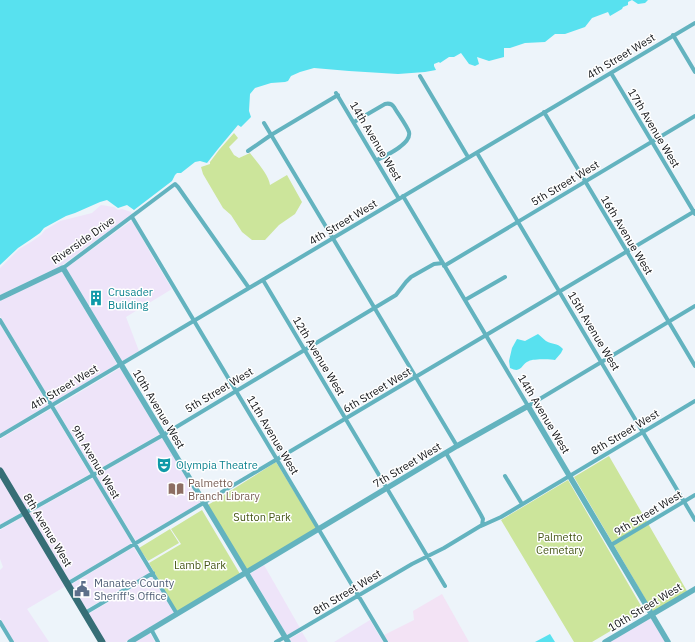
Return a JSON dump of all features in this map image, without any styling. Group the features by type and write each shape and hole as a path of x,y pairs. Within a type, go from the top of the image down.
{"main road":[{"name":"8th Avenue West","path":"0,471 102,642"}],"street":[{"name":"4th Street West","path":"0,436 695,22"},
{"path":"673,35 695,72"},
{"name":"17th Avenue West","path":"611,73 694,212"},
{"path":"420,76 468,158"},
{"name":"14th Avenue West","path":"271,135 337,94 376,160 465,300 668,642"},
{"path":"354,122 385,104 388,104 394,107 409,131 409,138 405,143 376,160"},
{"name":"16th Avenue West","path":"544,112 695,366"},
{"name":"5th Street West","path":"0,527 163,435 396,295 411,277 434,264 443,264 518,222 695,116"},
{"path":"264,123 457,446"},
{"path":"248,151 271,135"},
{"name":"15th Avenue West","path":"477,153 695,520"},
{"name":"Riverside Drive","path":"0,298 62,268 175,184 249,288"},
{"name":"6th Street West","path":"67,584 694,212"},
{"name":"11th Avenue West","path":"132,217 386,642"},
{"name":"10th Avenue West","path":"62,268 286,639"},
{"path":"465,300 505,277"},
{"name":"12th Avenue West","path":"263,280 445,586"},
{"name":"7th Street West","path":"130,642 457,446 528,406 695,306"},
{"name":"9th Avenue West","path":"0,320 177,614"},
{"name":"8th Street West","path":"276,642 286,639 412,564 444,548 522,504 695,401"},
{"path":"446,453 483,519 481,526"},
{"path":"505,476 522,504"},
{"name":"9th Street West","path":"611,545 695,495"},
{"path":"85,613 152,573"},
{"name":"10th Street West","path":"606,642 695,589"},
{"path":"0,622 12,642"},
{"path":"151,629 158,642"},
{"path":"0,632 5,630"}],"shaded area":[{"path":"101,205 114,207 118,210 122,209 131,212 132,214 61,266 0,295 0,268 19,249 60,221 92,213"},
{"path":"132,220 172,289 126,317 139,351 121,362 65,269"},
{"path":"62,271 117,364 52,403 0,316 0,301"},
{"path":"0,324 48,405 0,434"},
{"path":"120,368 160,434 94,472 55,407"},
{"path":"51,409 90,474 26,510 0,467 0,439"},
{"path":"162,438 201,502 136,541 96,476"},
{"path":"0,475 22,512 0,525"},
{"path":"93,478 132,543 68,581 28,514"},
{"path":"24,516 66,586 27,609 49,642 14,642 0,618 0,570 3,567 0,559 0,530"},
{"path":"134,547 150,573 85,610 70,585"},
{"path":"264,565 300,628 287,635 250,574"},
{"path":"152,577 174,613 125,642 104,642 88,614"},
{"path":"442,594 469,642 388,642 384,635 414,620 413,611"},
{"path":"651,618 666,642 610,642"},
{"path":"370,620 383,642 334,642"},
{"path":"302,632 308,642 291,642 289,639"},
{"path":"150,633 155,642 134,642"}],"green space":[{"path":"234,133 238,138 229,147 234,155 239,158 250,153 265,173 270,185 287,175 302,202 295,214 279,225 265,240 252,240 242,232 231,215 223,208 203,174 201,167 210,164 219,150"},
{"path":"609,456 687,591 653,612 574,477"},
{"name":"Sutton Park","path":"276,462 317,529 247,571 208,505"},
{"name":"Palmetto Cemetary","path":"568,480 644,611 592,642 574,642 501,520"},
{"name":"Lamb Park","path":"202,510 240,574 177,612 149,563 181,544 171,529"},
{"path":"170,529 179,543 148,561 139,548"}],"water":[{"path":"0,0 632,0 628,2 628,5 610,16 608,12 592,18 585,27 565,34 555,34 545,42 525,43 510,48 504,48 504,57 489,61 477,57 479,64 475,66 469,64 461,53 454,57 449,57 440,63 434,64 436,70 425,72 398,74 314,68 291,76 288,81 271,83 255,88 250,94 249,111 251,117 241,127 238,125 207,163 200,161 195,162 181,173 177,173 172,181 134,210 127,205 118,208 107,200 66,216 44,228 40,233 18,248 0,265"},
{"path":"632,0 648,0 645,3 638,4"},
{"path":"538,334 546,341 561,347 563,349 561,353 555,360 531,360 526,362 517,370 510,368 509,361 512,348 517,339 525,341"},
{"path":"550,634 555,642 535,642"}],"place":[{"name":"Crusader Building","path":"96,298"},
{"name":"Olympia Theatre","path":"164,465"},
{"name":"Palmetto Branch Library","path":"176,489"},
{"name":"Manatee County Sheriff's Office","path":"82,589"}]}
